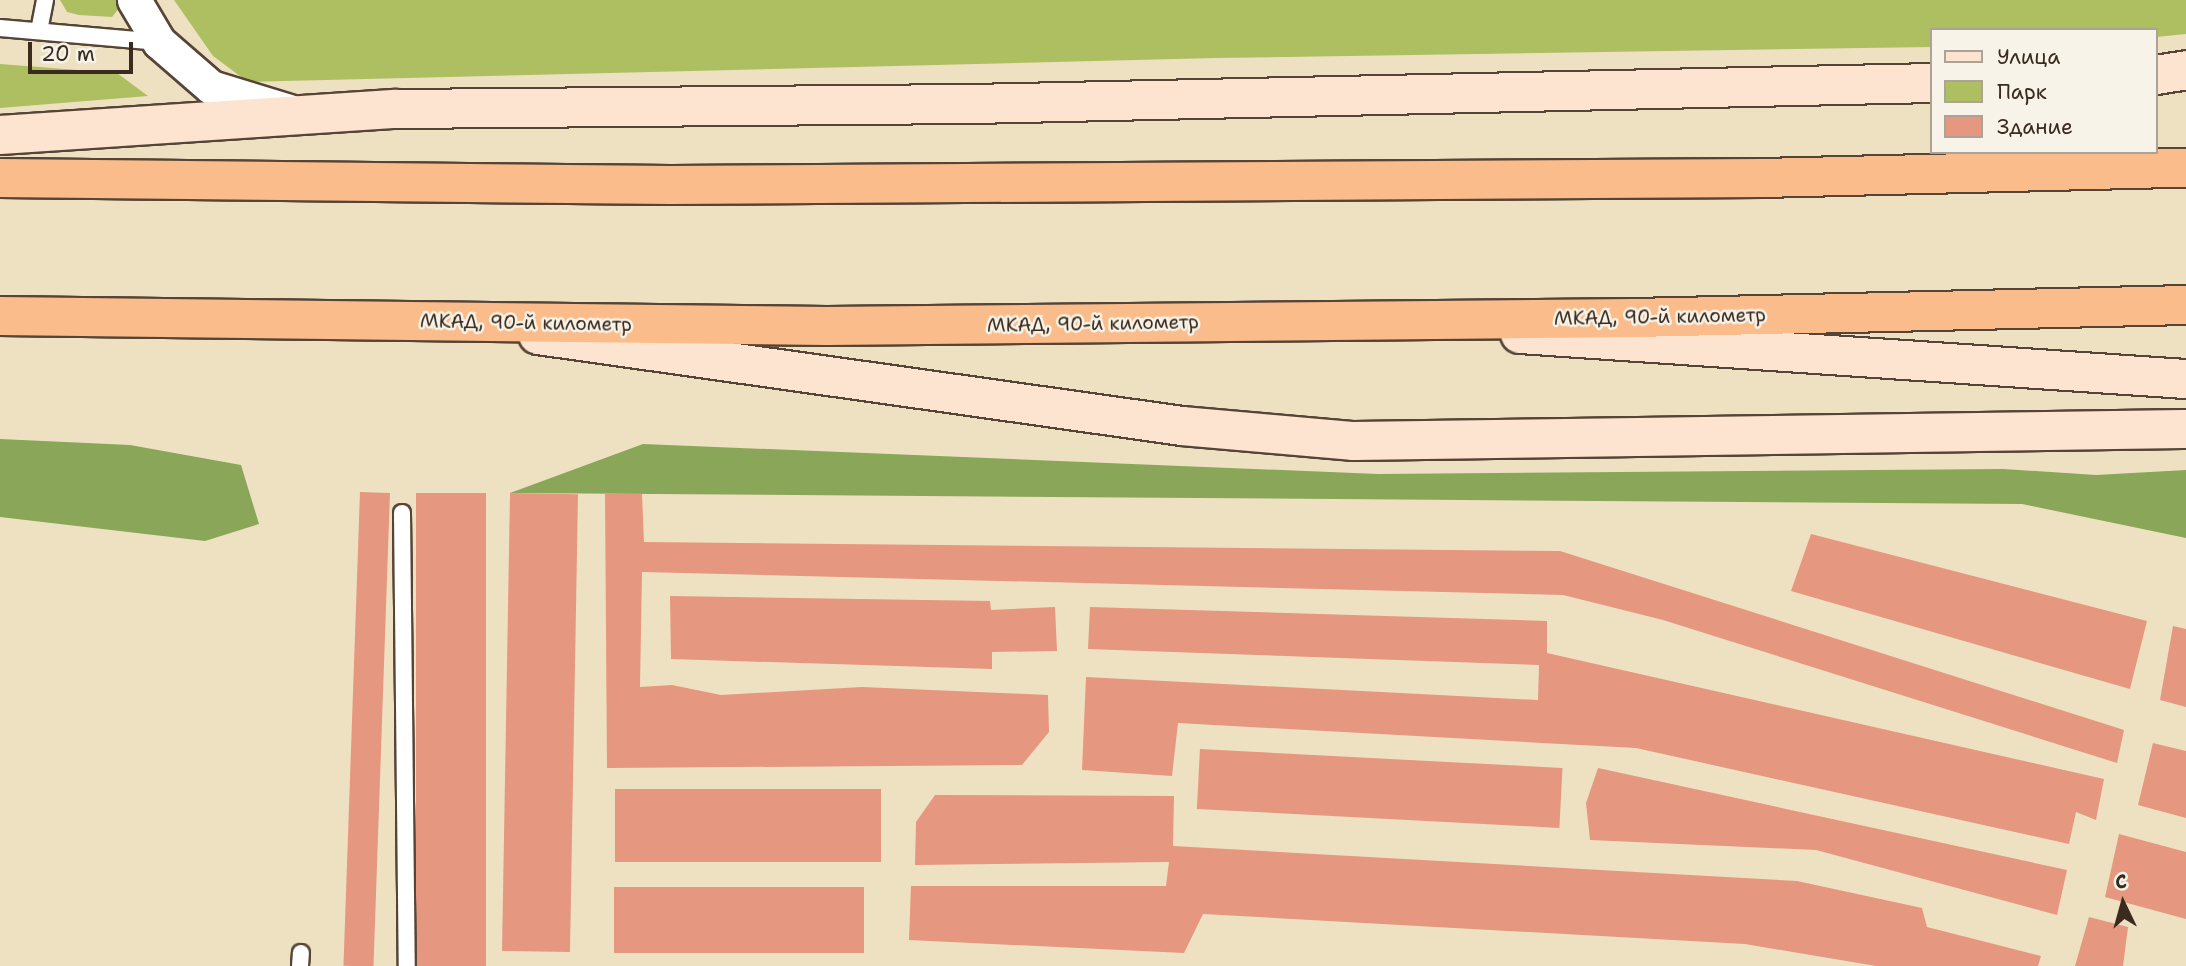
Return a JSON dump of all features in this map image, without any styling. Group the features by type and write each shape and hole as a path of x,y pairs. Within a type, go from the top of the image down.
{"highway":[{"path":"0,178 685,185 1748,178 2186,168"},
{"name":"МКАД, 90-й километр","path":"0,316 828,327 1336,321 2186,305"}],"main road":[{"path":"2158,77 2186,70"},
{"path":"2158,77 2186,79"},
{"path":"0,135 396,109 972,104 1930,83"},
{"path":"1336,321 2186,379"},
{"path":"449,323 1182,426 1353,441 2186,429"}],"street":[{"path":"134,0 159,42 211,87 305,114"}],"lane":[{"path":"39,31 45,0"},
{"path":"0,28 159,42"},
{"path":"0,334 124,319"},
{"path":"401,513 407,966"}],"green space":[{"path":"60,0 117,0 120,7 112,17 79,15 67,12"},
{"path":"174,0 2186,0 2186,34 2158,37 2158,28 1930,28 1930,47 1215,58 248,82 213,56"},
{"path":"0,64 117,73 148,96 0,108"},
{"path":"0,439 130,445 241,465 259,524 205,541 0,517"},
{"path":"643,444 1378,474 2003,469 2096,475 2186,470 2186,538 2022,504 510,493"}],"building":[{"path":"360,492 390,493 373,966 343,966"},
{"path":"416,493 486,493 486,966 416,966"},
{"path":"510,493 578,494 570,952 502,951"},
{"path":"605,494 642,494 644,542 1560,551 2124,730 2117,763 1663,620 1563,595 642,572 640,687 672,685 721,695 862,687 1048,695 1049,732 1022,765 607,768"},
{"path":"1811,534 2147,621 2130,689 1791,591"},
{"path":"670,596 990,601 991,610 1055,607 1057,651 992,652 992,669 671,659"},
{"path":"1090,607 1547,621 1547,653 2104,779 2096,820 2076,812 2069,844 1636,748 1178,723 1172,776 1082,770 1086,677 1538,700 1539,665 1088,649"},
{"path":"2173,626 2186,629 2186,707 2160,700"},
{"path":"2153,743 2186,751 2186,818 2138,805"},
{"path":"1200,749 1563,768 1559,828 1197,809"},
{"path":"1598,768 2067,870 2057,915 1816,850 1590,840 1586,803"},
{"path":"615,789 881,789 881,862 615,862"},
{"path":"935,795 1174,796 1173,846 1797,881 1922,908 1927,927 2041,956 2038,966 1876,966 1745,944 1203,914 1184,953 909,940 911,886 1166,886 1169,862 915,865 916,822"},
{"path":"2119,834 2186,852 2186,919 2105,897"},
{"path":"614,887 864,887 864,953 614,953"},
{"path":"2089,917 2128,927 2123,966 2075,966"}]}
